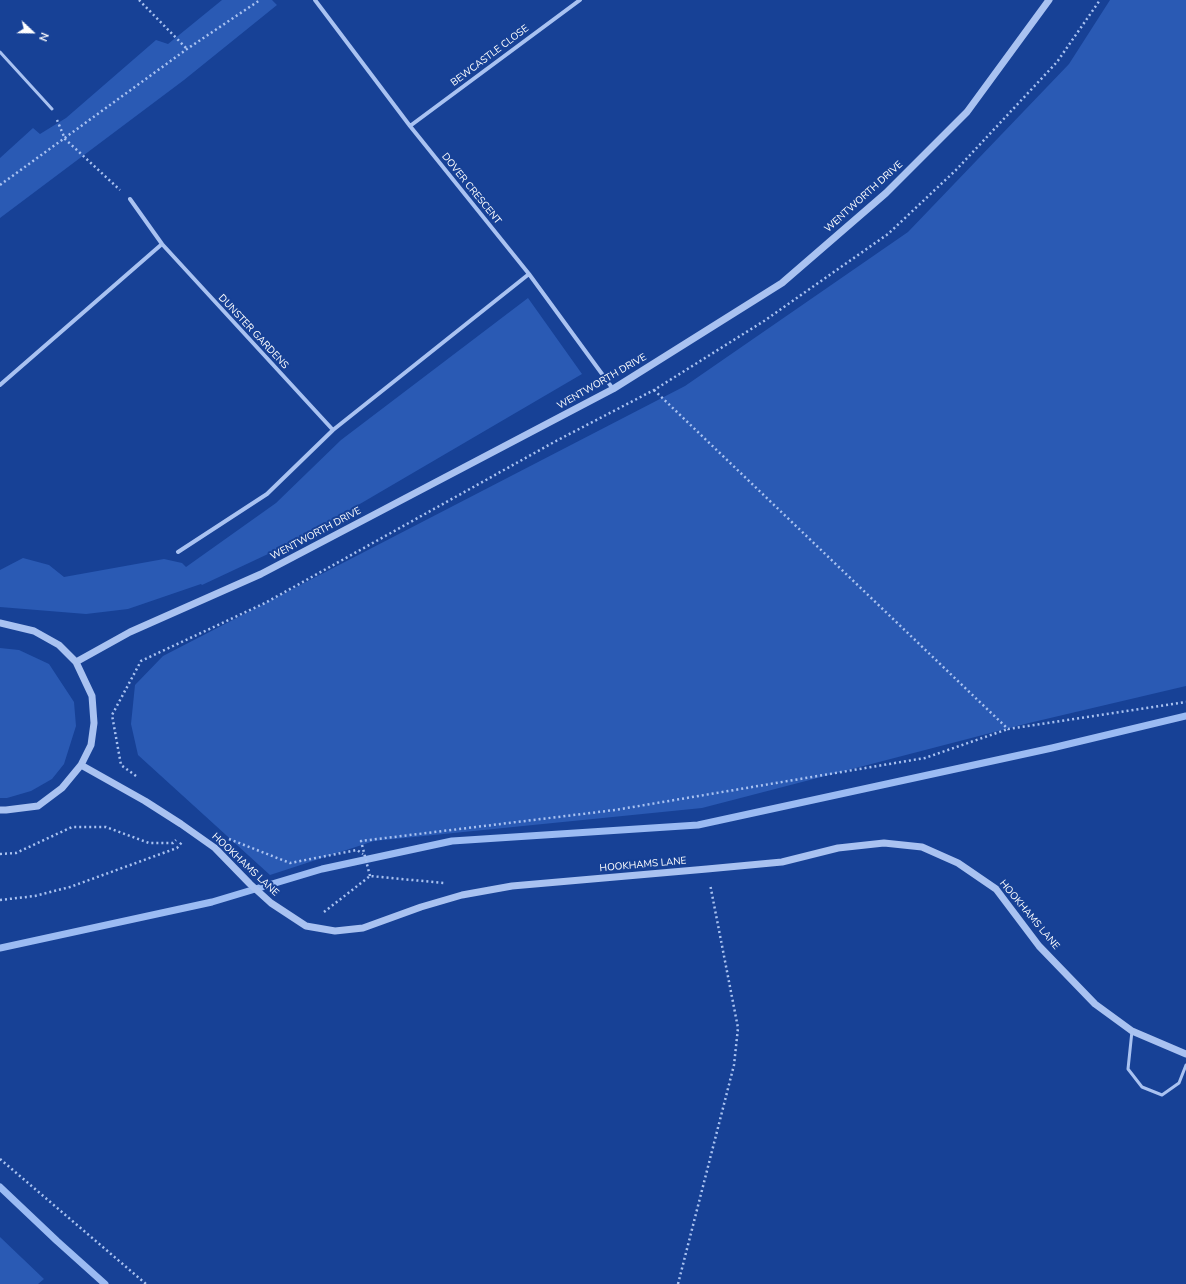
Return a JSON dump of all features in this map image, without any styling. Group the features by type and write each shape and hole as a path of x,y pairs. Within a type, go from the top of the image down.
{"street":[{"name":"DOVER CRESCENT","path":"315,0 410,126 529,274 614,389"},
{"name":"BEWCASTLE CLOSE","path":"410,126 580,0"},
{"name":"WENTWORTH DRIVE","path":"76,662 130,632 261,574 614,389 782,283 886,193 967,112 1049,0"},
{"name":"DUNSTER GARDENS","path":"130,199 162,244 333,430"},
{"path":"0,385 162,244"},
{"path":"178,552 267,494 333,430 529,274"},
{"path":"0,623 34,631 59,645 76,662 92,696 94,723 91,745 80,766 62,788 38,806 0,810"},
{"name":"HOOKHAMS LANE","path":"80,766 145,801 191,831 215,848 271,903 306,926 335,931 363,928 421,907 462,895 512,886 782,862 838,848 869,844 884,843 922,847 958,863 996,889 1039,946 1095,1004 1132,1031 1186,1054"}],"lane":[{"path":"0,52 52,109"},
{"path":"1132,1031 1128,1068 1142,1087 1162,1095 1179,1083 1186,1065"}],"path":[{"path":"139,0 187,49"},
{"path":"0,185 187,49 260,0"},
{"path":"52,109 65,139 130,199"},
{"path":"654,390 1008,729"},
{"path":"370,876 361,841 615,810 925,758 1008,729 1186,702"},
{"path":"0,854 16,853 72,827 106,827 149,843 173,843 191,831"},
{"path":"0,900 35,896 70,887 177,848 191,831"},
{"path":"222,836 290,863 357,850 364,855"},
{"path":"678,1284 734,1065 738,1028 707,869"},
{"path":"306,926 370,876 446,883"},
{"path":"0,1159 146,1284"}],"shaded area":[{"path":"222,0 272,0 277,5 184,80 0,218 0,158 33,128 40,134 66,118 156,40 168,44"},
{"path":"1110,0 1186,0 1186,686 1029,723 702,808 374,841 270,875 138,755 131,724 135,685 163,656 685,386 908,232 1069,64"},
{"path":"528,298 582,374 300,539 202,585 201,584 128,609 86,614 0,607 0,570 23,558 49,565 64,577 164,559 182,563 186,567 276,503 341,440"},
{"path":"0,648 19,650 49,664 74,702 76,726 64,764 52,779 31,791 7,798 0,798"},
{"path":"0,1237 44,1279 38,1284 0,1284"}],"waterway":[{"path":"0,948 212,902 322,869 452,841 698,825 1052,748 1186,716"},
{"path":"0,1187 105,1284"}]}
